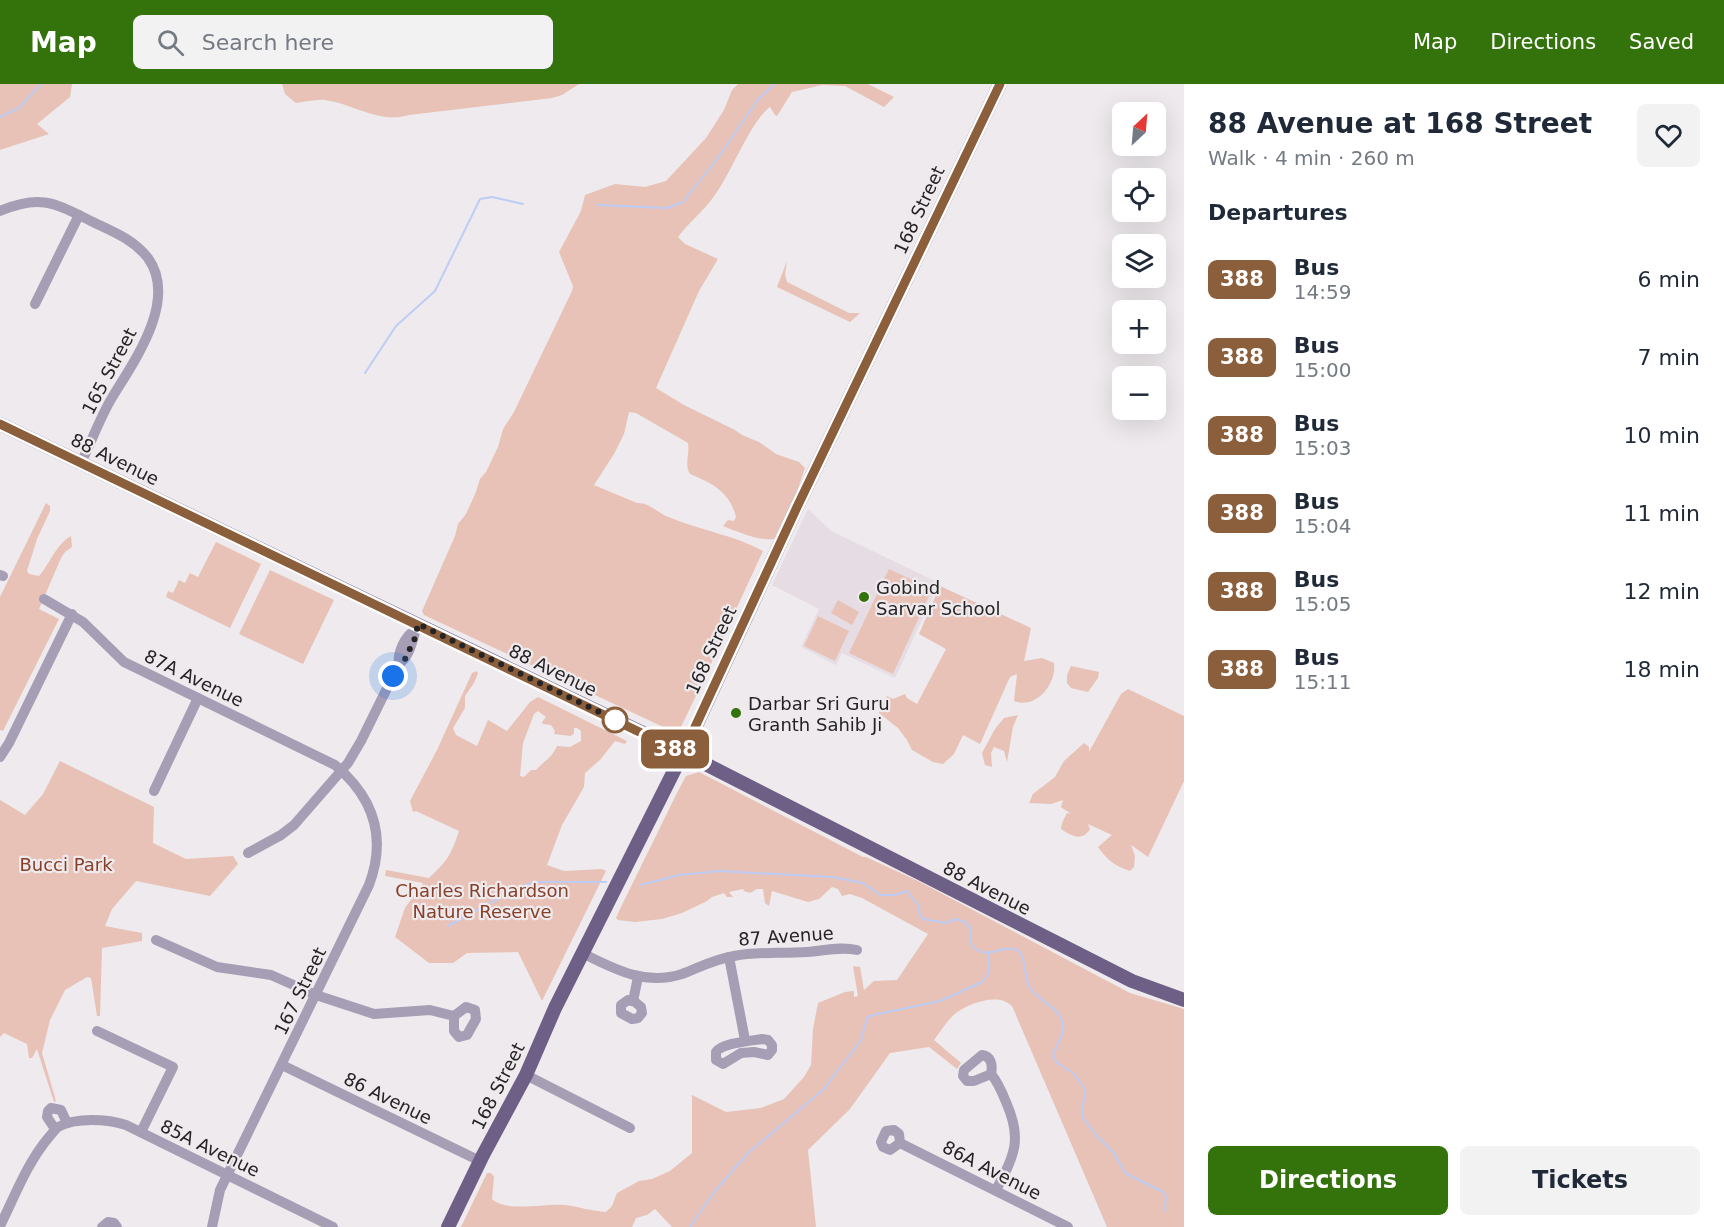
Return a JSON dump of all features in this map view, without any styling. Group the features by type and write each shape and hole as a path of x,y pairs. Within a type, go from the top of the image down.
{"main road":[{"name":"168 Street","path":"448,1227 526,1075 582,953 683,753 797,507 1000,84"},
{"name":"88 Avenue","path":"0,424 416,631 683,753 1132,981 1184,1000"}],"street":[{"path":"0,212 16,204 32,201 55,204 79,215 35,304"},
{"name":"165 Street","path":"79,215 121,235 137,246 149,260 159,294 153,321 81,463"},
{"name":"87A Avenue","path":"44,599 72,614 90,628 113,654 124,662 322,758 341,771"},
{"path":"0,757 72,614"},
{"path":"248,853 291,828 341,771 361,741 399,664 405,659 416,631"},
{"path":"154,791 198,698"},
{"name":"167 Street","path":"212,1227 217,1200 228,1175 366,893 376,860 376,835 371,812 359,790 341,771"},
{"path":"156,940 213,966 225,970 272,975 316,995 374,1014 430,1010 454,1016"},
{"name":"87 Avenue","path":"582,953 620,972 638,977 655,978 670,977 729,957 762,951 804,952 844,948 857,950"},
{"path":"729,957 745,1040"},
{"path":"633,1001 638,977"},
{"path":"98,1031 173,1067 141,1132"},
{"path":"745,1040 768,1040 773,1049 766,1056 750,1052 736,1055 724,1064 717,1061 715,1054 719,1048 745,1040"},
{"name":"86 Avenue","path":"282,1065 480,1161"},
{"path":"991,1074 997,1081 1013,1119 1016,1135 1013,1156 996,1190"},
{"path":"526,1075 630,1128"},
{"path":"0,1226 34,1157 55,1129 47,1117 48,1111 51,1108 61,1110 67,1124"},
{"name":"85A Avenue","path":"55,1129 67,1124 90,1120 109,1120 141,1132 333,1227"},
{"name":"86A Avenue","path":"900,1143 1068,1227"},
{"path":"102,1227 108,1222 114,1223 117,1227"}],"shaded area":[{"name":"Gobind Sarvar School","path":"808,509 831,531 939,583 895,678 842,653 836,665 801,647 819,609 772,585"}],"green space":[{"path":"0,84 72,84 70,97 37,124 49,134 0,150"},
{"path":"282,84 579,84 562,95 552,98 387,117 325,100 296,103 285,94"},
{"path":"738,84 868,84 894,97 884,107 845,86 822,85 792,92 777,116 770,107 763,114 748,135 715,195 678,237 685,244 718,259 699,291 656,388 684,405 759,442 776,454 799,462 805,468 796,494 774,539 761,539 748,535 723,526 728,520 734,521 736,517 733,508 719,490 690,474 687,466 688,443 636,413 629,412 624,434 594,485 649,506 678,521 739,540 763,551 680,729 674,732 424,615 422,611 455,536 458,524 466,514 480,479 498,447 503,429 514,412 572,291 573,286 559,252 581,211 585,195 615,184 645,187 666,181 706,138 724,110 732,90"},
{"path":"787,261 785,275 787,282 849,313 860,313 850,322 777,287"},
{"path":"46,503 50,506 50,511 37,539 27,571 29,574 39,576 61,544 71,536 72,547 61,558 39,609 59,619 3,731 0,730 0,597"},
{"path":"216,542 261,564 230,628 166,597 168,591 173,593 179,580 185,583 190,573 198,577"},
{"path":"889,569 932,589 893,674 849,653"},
{"path":"270,570 334,600 303,664 239,634"},
{"path":"940,586 1031,628 1024,661 1042,658 1054,663 1052,679 1048,687 1030,702 1014,701 1017,674 1010,677 980,744 963,735 954,754 943,764 933,762 912,750 898,728 879,713 887,696 893,699 905,694 917,704 946,649 919,634"},
{"path":"838,600 859,612 852,625 831,613"},
{"path":"818,616 849,631 835,661 804,646"},
{"path":"1071,666 1099,672 1098,678 1088,692 1071,688 1067,683 1067,675"},
{"name":"Charles Richardson Nature Reserve","path":"476,671 478,673 465,696 465,708 453,728 456,735 477,746 488,720 507,731 530,702 538,697 627,741 625,744 615,741 600,760 585,773 584,787 562,825 547,865 564,871 602,869 606,871 542,1001 518,952 467,953 453,963 429,963 395,937 405,908 423,883 385,876 386,870 429,878 448,857 459,831 416,811 413,812 410,801 437,750 472,673","holes":["538,711 546,717 542,722 551,725 555,731 554,734 571,736 574,728 577,728 581,731 581,741 570,747 557,746 536,770 531,770 524,777 520,776 523,743 534,714"]},
{"path":"1128,689 1184,716 1184,781 1148,857 1131,845 1135,856 1134,867 1130,871 1112,862 1098,847 1112,835 1088,824 1090,829 1080,837 1061,829 1067,813 1071,814 1061,807 1063,800 1051,804 1029,803 1033,794 1055,777 1064,761 1084,743 1089,747 1089,752 1121,694"},
{"path":"1018,715 1013,727 1007,762 1004,751 994,747 991,753 992,767 985,765 982,753 995,729 1004,718"},
{"name":"Bucci Park","path":"60,761 154,807 153,843 186,859 233,856 238,864 210,896 136,881 112,909 105,926 142,933 142,941 102,948 100,1016 97,1016 91,978 87,977 65,990 50,1020 42,1053 56,1101 54,1102 37,1049 32,1058 29,1058 27,1044 4,1033 0,1037 0,800 25,815 43,794"},
{"path":"699,772 863,857 918,881 1130,993 1184,1009 1184,1227 1107,1227 1012,1006 1007,1002 993,999 978,1002 959,1011 934,1040 961,1063 957,1069 929,1047 890,1053 850,1109 808,1150 816,1227 672,1227 655,1209 647,1215 636,1218 632,1227 461,1227 487,1173 491,1173 494,1177 492,1199 507,1206 565,1205 606,1212 612,1206 617,1193 639,1181 652,1179 670,1171 692,1153 692,1095 726,1112 761,1108 784,1099 804,1077 811,1065 813,1029 818,1003 845,992 854,991 854,997 858,996 853,966 860,967 864,990 874,981 897,980 928,934 862,898 850,894 842,896 838,889 832,887 819,899 808,902 772,891 769,906 765,903 763,889 750,893 743,889 729,892 733,897 727,897 724,893 682,913 662,919 635,922 618,920 616,918 620,909 686,776"}],"waterway":[{"path":"0,117 19,108 41,84"},
{"path":"597,205 667,208 683,202 717,159 757,101 774,84"},
{"path":"365,373 396,326 435,291 480,199 492,197 523,204"},
{"path":"641,885 679,875 719,871 832,877 863,883 880,895 895,895 907,891 919,906 922,919 946,923 956,919 965,922 971,929 970,943 982,952 1017,950 1022,956 1030,988 1054,1009 1061,1019 1063,1033 1053,1056 1057,1063 1073,1073 1083,1086 1085,1092 1083,1118 1114,1153 1125,1173 1163,1192 1166,1198 1164,1211"},
{"path":"448,926 520,887 535,882 606,882"},
{"path":"690,1227 714,1192 748,1153 824,1089 861,1040 867,1018 940,1001 982,982 988,974 988,953"}],"bus line":[{"name":"388","path":"0,424 683,753 797,507 1000,84"}],"place":[{"name":"Gobind Sarvar School","path":"864,597"},
{"name":"Darbar Sri Guru Granth Sahib Ji","path":"736,713"}],"route":[{"path":"393,676 399,664 405,659 415,638 418,624 620,722 615,720"}]}
